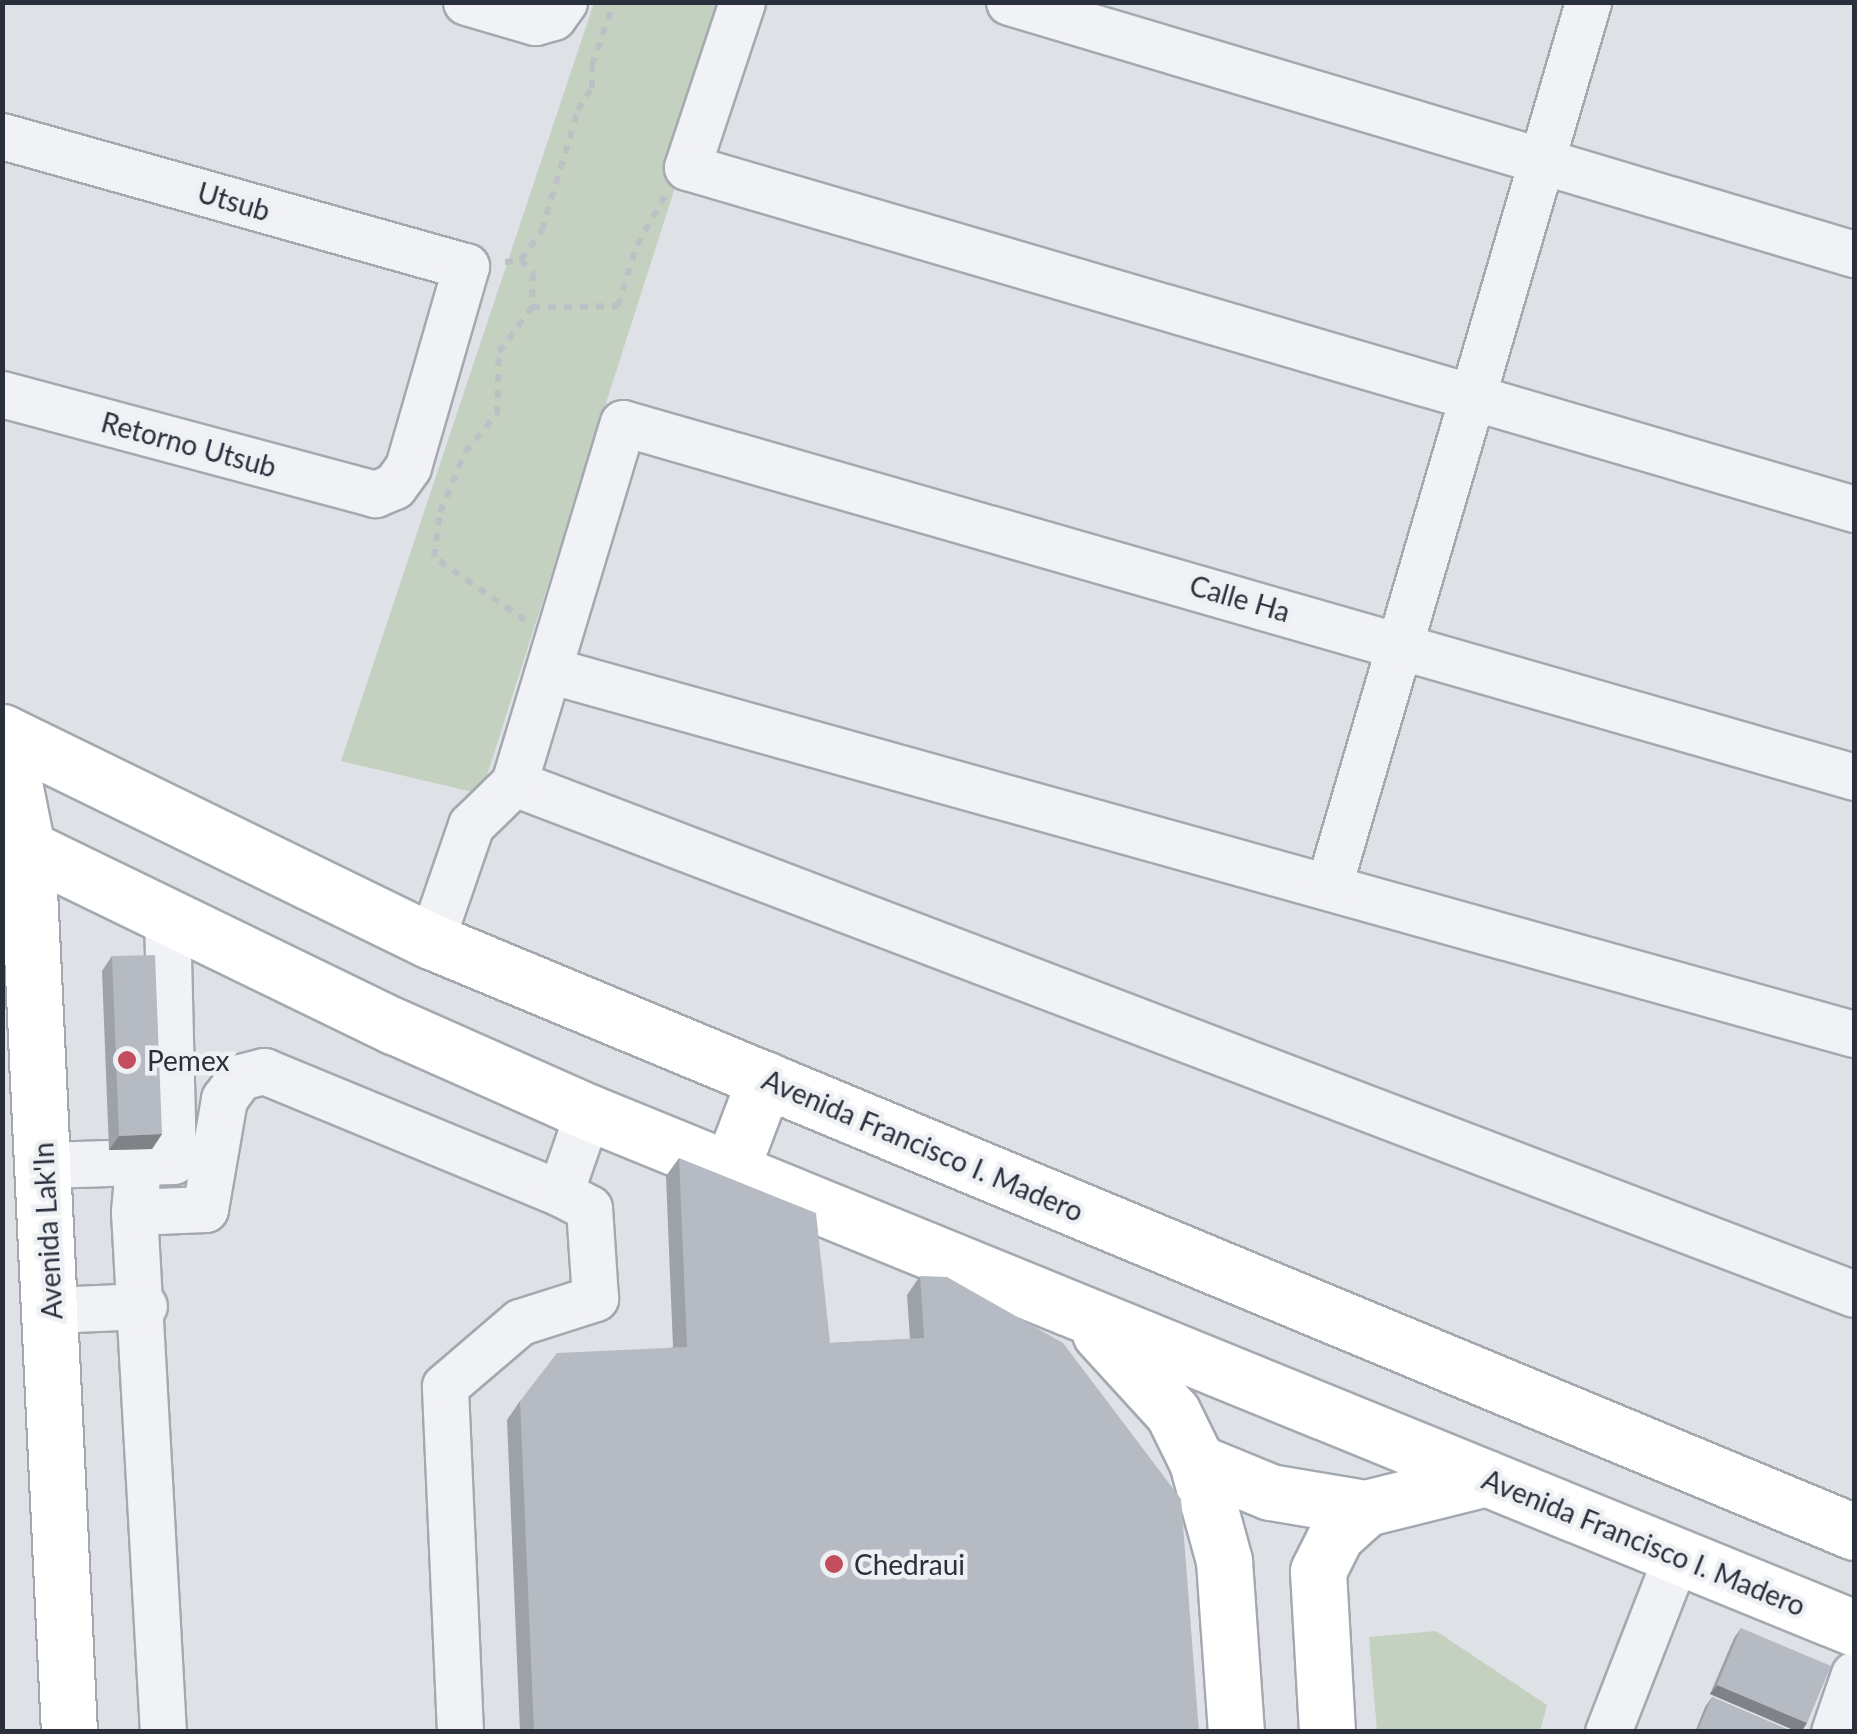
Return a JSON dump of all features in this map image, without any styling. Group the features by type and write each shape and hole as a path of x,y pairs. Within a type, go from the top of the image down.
{"main road":[{"name":"Avenida Lak'In","path":"3,733 44,1165 69,1732"},
{"name":"Avenida Francisco I. Madero","path":"3,733 431,940 1854,1532"},
{"name":"Avenida Francisco I. Madero","path":"14,842 588,1112 1854,1628"},
{"path":"730,1169 765,1079"},
{"path":"1083,1316 1174,1413 1198,1462 1224,1561 1236,1732"},
{"path":"1198,1462 1270,1492 1366,1508 1486,1478"},
{"path":"1327,1732 1318,1571 1336,1535 1366,1508"}],"street":[{"path":"466,2 550,12"},
{"path":"742,2 687,167 1854,509"},
{"path":"1009,2 1854,254"},
{"path":"1329,885 1588,2"},
{"name":"Utsub","path":"2,136 466,266 408,467 394,486 375,494"},
{"name":"Retorno Utsub","path":"2,394 375,494"},
{"name":"Calle Ha","path":"548,670 624,423 1854,778"},
{"path":"431,940 471,825 514,784 548,670 1854,1034"},
{"path":"514,784 1854,1294"},
{"path":"44,1165 138,1166 173,1162 167,916"},
{"path":"134,1212 204,1208 224,1099 240,1077 264,1071 560,1192 589,1208 594,1298 520,1322 444,1386 460,1732"},
{"path":"560,1192 588,1112"},
{"path":"138,1166 134,1212 144,1306 164,1732"},
{"path":"50,1310 144,1306"},
{"path":"1608,1732 1677,1556"},
{"path":"1834,1732 1854,1674"}],"path":[{"path":"548,670 533,630 515,607 473,589 434,557 440,512 465,452 497,414 499,352 532,307 534,273 521,260 542,230 578,110 592,88 592,65 614,2"},
{"path":"532,307 618,306 638,245 687,167"}],"green space":[{"path":"594,3 734,3 481,794 341,761"},
{"path":"1436,1631 1547,1705 1540,1731 1377,1731 1369,1637"}],"building":[{"name":"Pemex","path":"155,955 162,1134 119,1136 112,956"},
{"path":"679,1158 816,1213 830,1343 924,1338 920,1276 947,1277 1063,1343 1181,1499 1199,1732 534,1732 520,1401 557,1353 687,1347"},
{"path":"1741,1628 1831,1666 1807,1723 1717,1685"},
{"path":"1712,1697 1793,1732 1697,1732"}],"place":[{"name":"Pemex","path":"127,1060"},
{"name":"Chedraui","path":"834,1564"}]}
